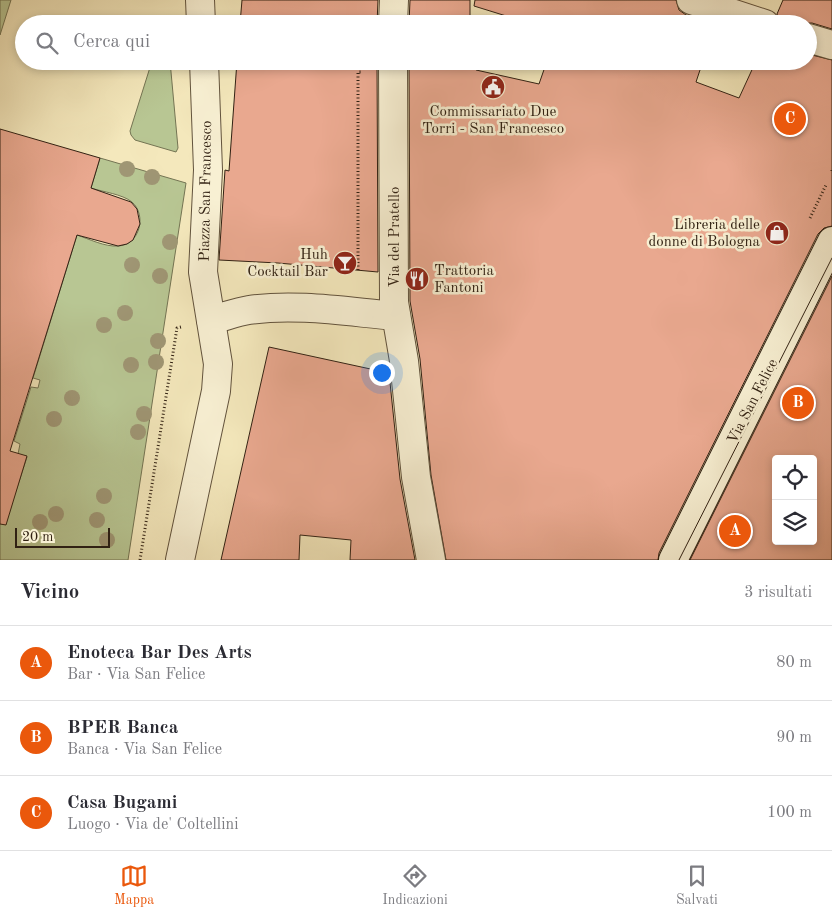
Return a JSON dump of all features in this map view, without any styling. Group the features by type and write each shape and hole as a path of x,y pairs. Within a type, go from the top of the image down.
{"street":[{"path":"200,0 201,15"},
{"path":"393,15 394,0"},
{"path":"691,0 737,15"},
{"path":"817,41 832,45"},
{"name":"Piazza San Francesco","path":"180,560 218,378 218,358 203,267 208,170 204,70"},
{"name":"Via del Pratello","path":"393,70 394,290 396,316 404,361 416,477 431,560"},
{"name":"Via San Felice","path":"673,560 832,241"},
{"path":"211,320 243,312 306,308 396,316"}],"path":[{"path":"358,270 358,72 364,72"},
{"path":"140,560 176,328 211,320"}],"green space":[{"path":"0,0 11,0 0,35"},
{"path":"149,70 171,70 178,148 176,152 135,140 130,131"},
{"path":"100,158 186,183 128,560 0,560 0,517 16,491 27,457 18,454 20,444 14,441 31,387 38,388 40,380 33,378 77,235 102,244 118,246 132,241 139,228 139,214 132,202 118,195 91,188"}],"building":[{"path":"242,0 378,0 377,15 241,15"},
{"path":"410,0 470,0 470,15 409,15"},
{"path":"475,0 676,0 679,10 686,15 503,15 474,6"},
{"path":"783,0 832,0 832,29 817,24 817,15 777,14"},
{"path":"817,56 832,60 832,226 824,228 818,234 659,553 658,560 446,560 431,475 420,359 410,301 409,70 476,70 539,84 544,70 700,70 696,82 739,98 752,70 817,70"},
{"path":"236,70 377,70 378,272 219,260 225,170 229,171"},
{"path":"0,129 100,158 91,188 131,202 137,209 140,224 133,240 118,246 77,235 10,451 27,456 6,525 0,524"},
{"path":"832,276 832,560 690,560"},
{"path":"269,347 389,373 400,479 415,560 350,560 351,540 300,535 299,560 221,560"}],"tram line":[{"path":"679,560 832,258"}],"place":[{"name":"Commissariato Due Torri - San Francesco","path":"493,87"},
{"name":"Casa Bugami","path":"790,119"},
{"name":"Libreria delle donne di Bologna","path":"777,233"},
{"name":"Huh Cocktail Bar","path":"345,263"},
{"name":"Trattoria Fantoni","path":"417,279"},
{"name":"BPER Banca","path":"798,403"},
{"name":"Enoteca Bar Des Arts","path":"735,531"}]}
